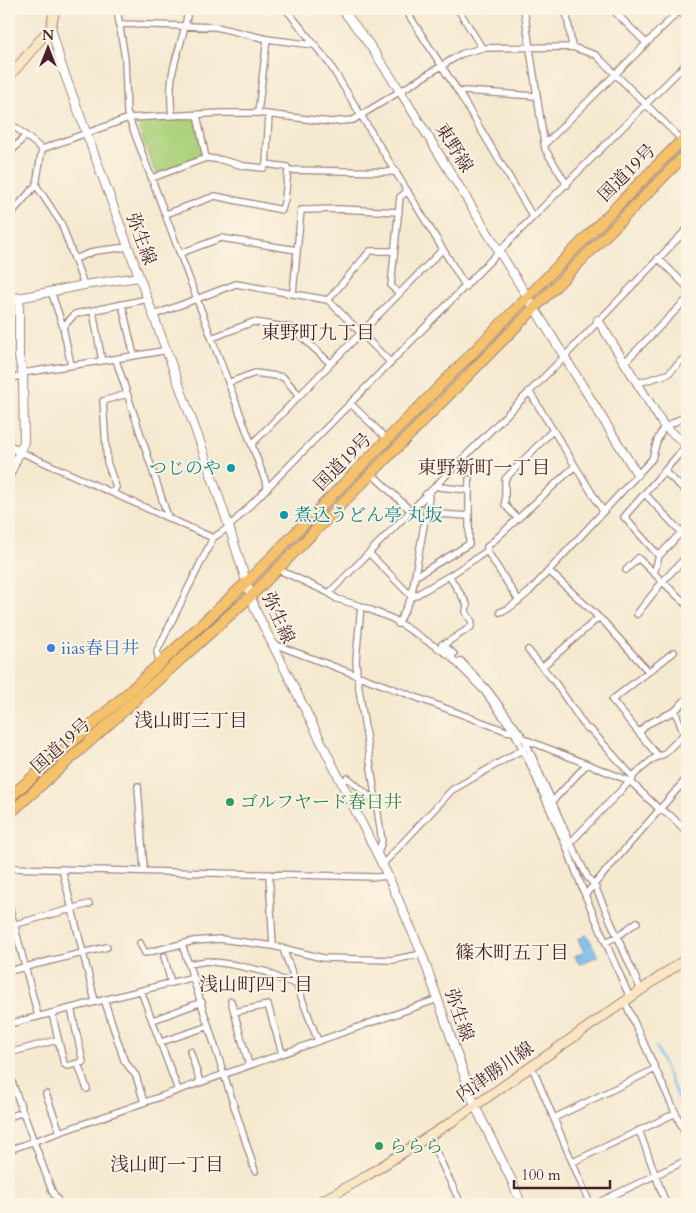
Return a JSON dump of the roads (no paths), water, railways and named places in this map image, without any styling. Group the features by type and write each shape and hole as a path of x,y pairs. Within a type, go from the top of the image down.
{"highway":[{"name":"国道19号","path":"9,798 159,664 246,583 527,296 685,138"},
{"name":"国道19号","path":"9,814 251,596 687,153"}],"main road":[{"path":"9,77 51,26 55,9"},
{"name":"内津勝川線","path":"316,1204 329,1202 429,1137 687,958"}],"street":[{"path":"117,9 125,59 127,113 230,382 268,488"},
{"path":"172,116 170,98 174,64 186,26 188,9"},
{"path":"286,9 329,63 466,287"},
{"name":"東野線","path":"342,9 369,44 400,91 637,474"},
{"path":"405,9 459,93 533,217"},
{"path":"458,9 482,48"},
{"path":"524,9 536,96 546,149 567,185"},
{"path":"572,47 566,11 574,9"},
{"path":"612,9 646,42"},
{"path":"545,144 680,9 687,19"},
{"path":"120,24 216,27 267,39 314,45"},
{"name":"弥生線","path":"51,26 86,133 154,315 229,527 255,610 383,864 422,954 475,1106 512,1181 521,1204"},
{"path":"258,114 267,39"},
{"path":"42,149 129,118 223,113 258,114 330,122 353,120 461,54 482,48 572,47 596,55 685,138"},
{"path":"159,664 157,651 213,538 229,527 268,488 533,217 687,63"},
{"path":"459,93 464,91 536,96"},
{"path":"197,114 206,158"},
{"path":"152,178 206,158 264,168 266,164 269,115"},
{"path":"9,122 42,149"},
{"path":"9,154 25,136"},
{"path":"9,216 36,185 42,149"},
{"path":"266,164 287,167 288,170 396,172"},
{"path":"166,214 215,196 282,210 288,170"},
{"path":"36,185 61,223 84,285"},
{"path":"399,294 391,286 394,251 400,197 408,191"},
{"path":"293,293 301,210 340,209 399,212"},
{"path":"329,593 565,356 687,229"},
{"path":"181,253 221,238 297,250"},
{"path":"75,259 95,252 128,247"},
{"path":"252,443 443,249"},
{"path":"328,300 370,251 394,251"},
{"path":"658,258 687,287"},
{"path":"9,296 19,298 84,285 139,277"},
{"path":"154,315 236,284 328,300 391,363"},
{"path":"51,291 63,328 71,365"},
{"path":"9,476 24,442 23,374 19,357 19,298"},
{"path":"63,328 75,314 148,299"},
{"path":"625,362 687,299"},
{"path":"122,304 134,356"},
{"path":"93,311 102,361"},
{"path":"598,320 666,427 687,445 624,517 660,556"},
{"path":"212,338 253,322 292,328 330,364"},
{"path":"9,378 71,365 116,360 166,350"},
{"path":"638,383 668,374 687,355"},
{"path":"116,360 168,518"},
{"path":"230,382 255,373 283,377 299,394"},
{"path":"529,391 603,511"},
{"path":"113,493 116,487 107,462 103,402 127,394"},
{"path":"351,404 388,440"},
{"path":"500,612 519,601 549,570 652,458 657,441 666,427 687,414"},
{"path":"517,518 505,506 505,479 553,430"},
{"path":"9,446 213,538"},
{"path":"411,597 449,576 487,551 487,547 517,518 575,466"},
{"path":"665,472 687,492"},
{"path":"371,473 410,510"},
{"path":"415,575 469,544 469,480"},
{"path":"436,484 440,487 469,490"},
{"path":"398,624 411,597 429,497 426,494"},
{"path":"645,494 681,532"},
{"path":"426,513 468,516"},
{"path":"654,573 660,556 687,526"},
{"path":"487,551 519,601"},
{"path":"369,554 411,597"},
{"path":"636,614 663,581 687,556"},
{"path":"626,570 638,558 687,605"},
{"path":"277,569 329,593 337,599 393,619 398,624 441,646 470,669 525,740 568,844 585,895 606,942 655,1069 687,1138"},
{"path":"549,570 605,623 648,671"},
{"path":"441,646 471,627 472,622 466,612 467,604 449,576"},
{"path":"361,606 356,660 357,675 382,841 378,853"},
{"path":"542,667 598,618"},
{"path":"272,643 506,730 525,740 632,780"},
{"path":"441,646 478,684 515,734 551,804"},
{"path":"528,650 561,691 586,728 591,730 632,780 659,809 671,816 687,832"},
{"path":"658,756 612,700 674,652"},
{"path":"639,733 647,724 675,711 687,698"},
{"path":"568,844 632,780 658,756 664,754 684,734 675,711"},
{"path":"383,864 452,790 523,749"},
{"path":"551,804 587,764"},
{"path":"342,781 348,778 377,803"},
{"path":"585,895 687,778"},
{"path":"138,786 144,870"},
{"path":"568,844 588,878 594,884 641,990"},
{"path":"9,868 388,876"},
{"path":"62,869 95,1001"},
{"path":"269,874 274,946"},
{"path":"11,925 89,904"},
{"path":"9,905 11,925 38,1016"},
{"path":"598,926 610,920"},
{"path":"606,942 637,922"},
{"path":"140,943 145,953 200,940 221,939 274,946 323,958 392,960 422,954"},
{"path":"182,944 255,1171"},
{"path":"9,971 107,947"},
{"path":"283,949 318,1041"},
{"path":"164,956 171,983"},
{"path":"189,964 207,962 235,964 267,972 280,979 297,984"},
{"path":"9,1024 194,977"},
{"path":"142,991 178,1090"},
{"path":"104,999 124,1060 136,1076 144,1102"},
{"path":"9,1150 438,999"},
{"path":"231,1001 249,1065"},
{"path":"153,1020 202,1002"},
{"path":"234,1012 268,1005 282,1053"},
{"path":"52,1013 64,1064 67,1066 78,1064 84,1062 71,1008"},
{"path":"161,1042 209,1026"},
{"path":"9,1053 58,1040"},
{"path":"190,1051 200,1082"},
{"path":"78,1064 87,1089"},
{"path":"532,1067 590,1204"},
{"path":"554,1118 655,1069"},
{"path":"9,1074 52,1191 59,1203 46,1204"},
{"path":"46,1094 60,1132"},
{"path":"9,1117 23,1112"},
{"path":"572,1162 676,1113"},
{"path":"639,1130 666,1204"},
{"path":"429,1137 461,1204"},
{"path":"595,1204 687,1160"}],"water":[{"path":"587,935 598,956 579,964 575,956 584,952 578,939"}],"waterway":[{"path":"656,1047 687,1119"}],"place":[{"name":"つじのや","path":"231,468"},
{"name":"煮込うどん亭 丸坂","path":"284,515"},
{"name":"iias春日井","path":"51,648"},
{"name":"ゴルフヤード春日井","path":"230,802"},
{"name":"ららら","path":"379,1146"}],"district":[{"name":"東野町九丁目","path":"318,333"},
{"name":"東野新町一丁目","path":"484,468"},
{"name":"浅山町三丁目","path":"191,721"},
{"name":"篠木町五丁目","path":"512,953"},
{"name":"浅山町四丁目","path":"256,985"},
{"name":"浅山町一丁目","path":"167,1165"}]}
